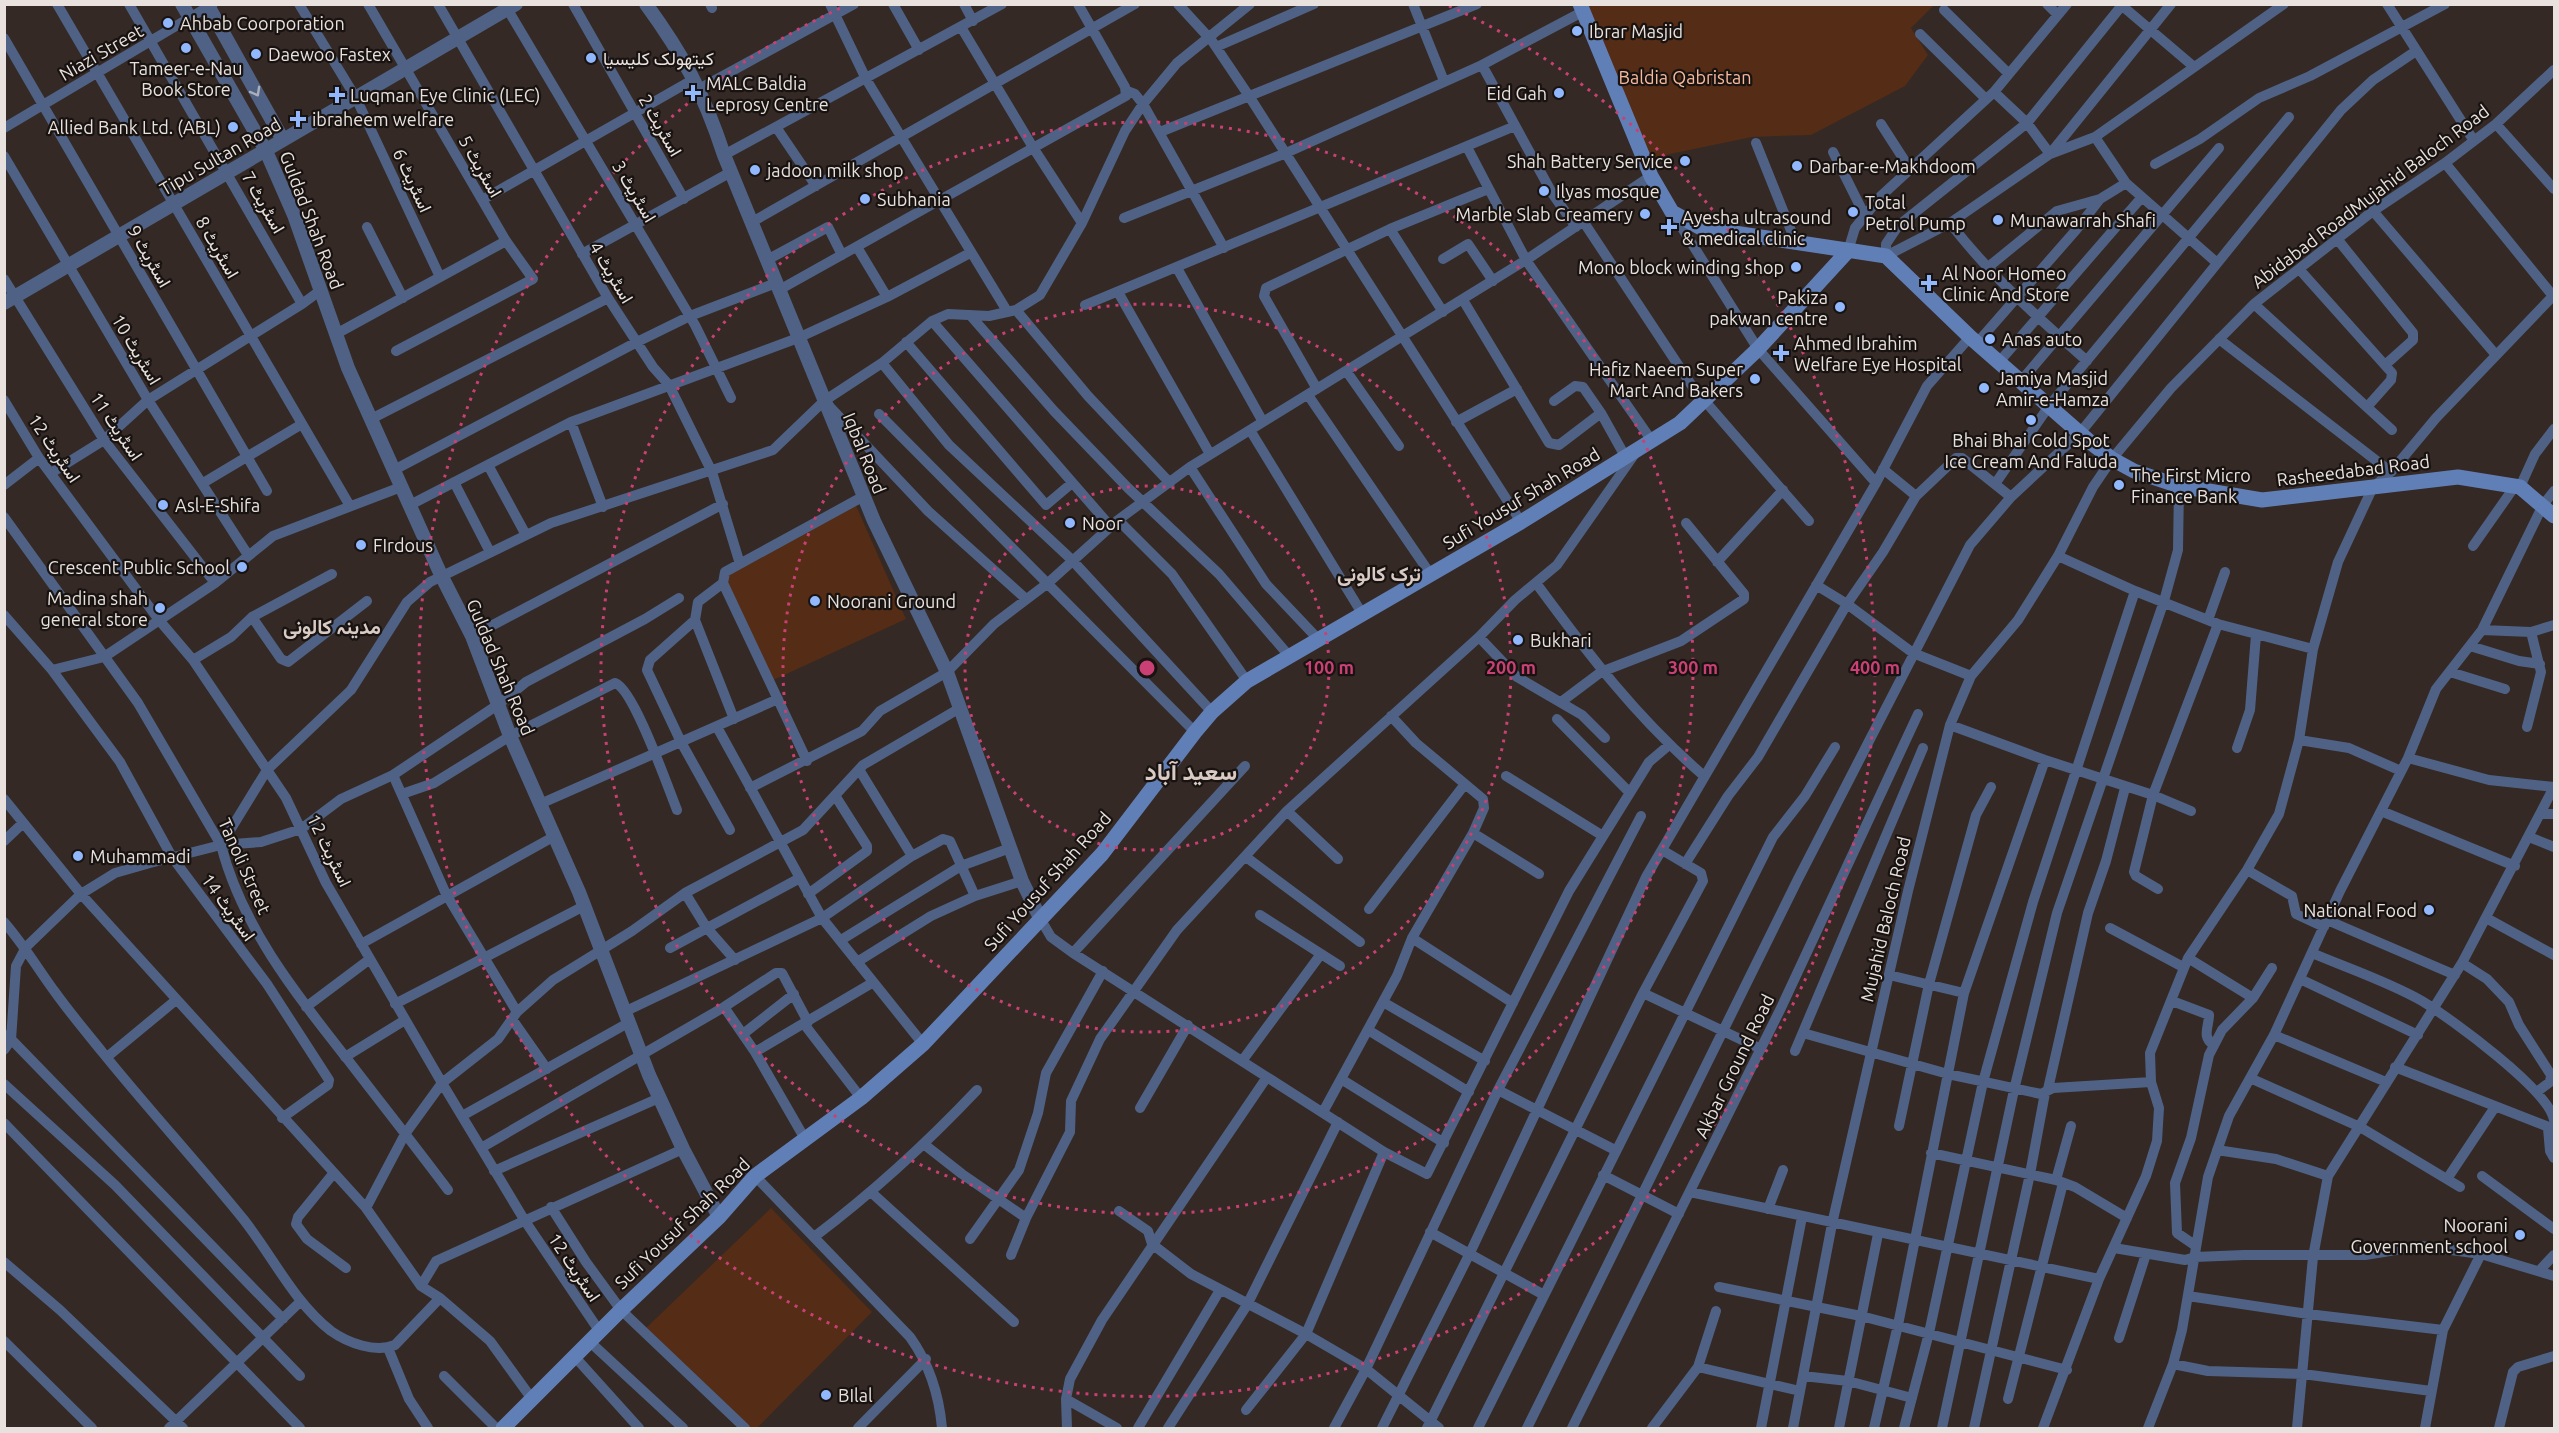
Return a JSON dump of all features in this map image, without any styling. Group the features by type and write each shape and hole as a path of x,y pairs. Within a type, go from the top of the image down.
{"main road":[{"path":"1582,8 1651,176 1672,212 1701,228 1886,256"},
{"name":"Sufi Yousuf Shah Road","path":"504,1428 621,1310 719,1217 755,1176 861,1098 923,1044 1102,854 1194,732 1212,712 1247,681 1521,522 1680,423 1758,349 1848,250"},
{"name":"Rasheedabad Road","path":"1886,256 1973,340 2020,381 2112,459 2134,471 2179,486 2262,500 2458,477 2518,487 2549,511"}],"street":[{"name":"اسٹریٹ 8","path":"57,4 350,506"},
{"name":"اسٹریٹ 7","path":"129,4 302,304"},
{"name":"Guldad Shah Road","path":"182,4 266,151 294,215 348,368 441,576 472,636 510,736 584,906 659,1098 682,1149 719,1217"},
{"name":"اسٹریٹ 6","path":"299,4 356,98 441,277"},
{"name":"اسٹریٹ 5","path":"368,4 506,241 533,279 396,351"},
{"name":"اسٹریٹ 4","path":"438,4 608,298 669,385 712,472 740,564"},
{"name":"اسٹریٹ 2","path":"573,4 684,199"},
{"name":"Iqbal Road","path":"646,4 676,45 708,105 724,155 864,496 947,672 1022,881 1041,920"},
{"path":"830,4 866,79 970,253 1011,310 1170,483"},
{"path":"482,200 635,113 854,4"},
{"path":"893,4 919,50"},
{"path":"964,4 973,21"},
{"path":"724,155 1002,4"},
{"path":"1078,4 1127,91 1135,94 1161,132 1224,249"},
{"path":"752,222 1135,4"},
{"path":"1178,4 1208,36 1249,96 1521,522"},
{"path":"221,845 267,770 351,690 407,602 441,576 551,523 712,472 773,450 824,401 882,363 932,321 948,314 988,316 1011,310 1040,295 1082,223 1125,131 1143,104 1177,63 1250,4"},
{"path":"1413,4 1444,81"},
{"path":"1161,132 1477,4"},
{"path":"2047,4 2058,15"},
{"path":"1848,250 1855,228 1881,196 1990,96 2067,4"},
{"path":"2050,154 2171,4"},
{"path":"2193,66 2122,5 2027,123 1898,226 1886,244 1886,256 1950,223 2050,154 2095,137 2284,4"},
{"path":"2387,4 2474,141"},
{"path":"2155,164 2200,139 2259,98 2310,76 2445,4"},
{"name":"Niazi Street","path":"4,128 210,5"},
{"name":"Guldad Shah Road","path":"210,5 283,140"},
{"name":"Tipu Sultan Road","path":"10,300 458,39 509,6"},
{"name":"اسٹریٹ 3","path":"509,6 690,316 731,398"},
{"path":"1216,47 1308,6"},
{"path":"1124,218 1286,153 1482,65 1582,8"},
{"path":"1944,10 2009,74"},
{"path":"961,27 1034,149 1082,223"},
{"path":"1920,34 1990,96 2027,123 2050,154"},
{"name":"اسٹریٹ 9","path":"4,38 267,491"},
{"path":"1527,1428 1723,1031 1913,653 1970,545 2011,497 2080,433 2341,110 2373,80 2416,51"},
{"path":"1482,65 1552,193 1579,224 1703,400 1809,521"},
{"name":"Abidabad RoadMujahid Baloch Road","path":"2112,459 2171,388 2254,304 2373,211 2445,164 2496,124 2554,70"},
{"path":"394,470 690,316 777,286 842,255 1034,149 1126,96 1127,91"},
{"path":"1995,484 2049,406 2289,117"},
{"path":"1881,124 1910,169"},
{"path":"2496,124 2554,189"},
{"path":"1085,305 1515,126"},
{"path":"776,127 816,186"},
{"path":"2095,137 2126,183 2216,262"},
{"path":"1756,143 1796,243"},
{"path":"1467,147 1526,260 1652,441"},
{"path":"2020,381 2219,148"},
{"path":"1833,152 1865,216"},
{"name":"اسٹریٹ 10","path":"4,156 148,400 248,555"},
{"path":"2043,1428 2067,1370 2099,1280 2146,1176 2157,1142 2159,1108 2151,1082 2150,1053 2186,963 2247,870 2278,814 2299,740 2313,649 2338,562 2373,487 2391,472 2436,418 2554,295 2445,164"},
{"path":"582,254 731,172"},
{"path":"750,788 862,731 880,711 947,672 978,638 1048,583 1114,524 1190,467 1404,338 1651,176"},
{"path":"1987,268 2057,211 2100,199 2126,183"},
{"path":"1431,575 1313,392 1264,296 1264,291 1390,229 1488,189"},
{"path":"2000,362 2142,196"},
{"path":"1382,1428 1470,1253 1646,877 1876,483 1927,386 2015,297 2076,230 2100,199"},
{"path":"2373,211 2496,355"},
{"path":"1672,212 1758,349 1876,483"},
{"path":"1950,223 1987,268 2015,297 2087,361"},
{"path":"767,260 828,226 842,255"},
{"path":"367,227 403,298"},
{"path":"1390,229 1443,312"},
{"path":"2338,240 2414,333 2413,340 2385,365"},
{"path":"336,334 506,241"},
{"path":"1443,259 1468,244 1493,281"},
{"path":"857,247 887,297"},
{"path":"410,505 571,422 798,338 887,297 970,253"},
{"path":"1177,268 1263,422"},
{"path":"2299,269 2392,373 2391,380 2367,407"},
{"name":"اسٹریٹ 11","path":"4,279 10,300 104,440 214,583"},
{"path":"51,473 104,440 148,400 321,291"},
{"path":"1118,292 1210,454"},
{"path":"371,419 608,298"},
{"path":"1463,300 1549,443 1559,445 1601,413"},
{"path":"2254,304 2392,430"},
{"path":"970,315 1054,411 1128,488 1219,574 1290,657"},
{"path":"932,321 1072,483 1114,524 1172,574 1247,681"},
{"path":"2219,339 2391,472"},
{"path":"906,342 1047,505 1072,483"},
{"path":"882,363 949,445 1072,560 1212,712"},
{"path":"1347,372 1400,446"},
{"path":"1011,1255 1026,1218 1070,1132 1071,1101 1083,1073 1100,1040 1132,990 1177,930 1287,811 1479,637 1515,600 1557,565 1631,455 1580,385 1554,401"},
{"path":"1456,422 1518,389"},
{"name":"اسٹریٹ 12","path":"4,400 39,458 159,620 193,660 286,798 326,883 395,1004 595,1337 683,1428"},
{"path":"824,401 928,511 1026,599"},
{"path":"879,414 1194,732"},
{"path":"571,422 603,507"},
{"path":"203,483 302,424"},
{"path":"2473,546 2518,487 2535,454 2554,429"},
{"path":"1250,430 1363,615"},
{"path":"4,485 39,458"},
{"path":"1685,864 1728,796 1758,757 1847,604 1883,552 1916,496 1956,458 1962,458 2011,497"},
{"name":"Mujahid Baloch Road","path":"1793,1428 1832,1224 1889,975 1950,725 1971,676 2018,620 2058,556 2093,487 2112,459"},
{"path":"488,465 526,535"},
{"path":"1190,467 1266,584 1320,640"},
{"path":"1883,469 1916,496"},
{"path":"454,482 490,552"},
{"path":"1942,1428 2014,1090 2057,913 2164,601 2178,550 2179,486"},
{"path":"52,670 104,657 214,583 273,536 401,487"},
{"path":"1717,562 1784,490"},
{"path":"2148,1428 2173,1364 2188,1296 2208,1177 2229,1116 2274,1035 2325,924 2408,758 2436,689 2482,630 2549,511 2554,491"},
{"path":"807,760 723,583 725,572 864,496"},
{"path":"472,636 723,504"},
{"name":"Tanoli Street","path":"4,517 138,703 221,845 227,868 254,928 306,1006 448,1190"},
{"path":"1561,702 1601,672 1681,641 1744,599 1744,594 1686,523"},
{"path":"2058,556 2135,591 2213,622 2313,649"},
{"path":"2158,889 2136,876 2134,872 2153,795 2213,622 2225,572"},
{"path":"193,660 231,638 252,617 332,574"},
{"path":"723,583 698,602 695,620 734,719"},
{"path":"1536,583 1601,672 1668,745 1704,776"},
{"path":"1816,585 1847,604 1913,653 1971,676"},
{"path":"1904,1428 1929,1334 1983,1082 2033,902 2135,591"},
{"path":"4,1050 8,1036 16,966 26,947 81,894 116,873 221,845 261,842 301,829 341,799 393,775 499,704 526,682 645,619 679,598"},
{"path":"252,617 281,659 288,662 367,601"},
{"name":"اسٹریٹ 14","path":"4,615 52,670 120,762 172,857 267,984 329,1080 328,1085 282,1118"},
{"path":"695,620 646,664 681,742 730,830"},
{"path":"2482,630 2531,632 2554,625"},
{"path":"2527,727 2537,695 2540,664 2533,649 2531,632"},
{"path":"2237,748 2250,710 2256,635"},
{"path":"1479,637 1517,677 1582,715 1605,738"},
{"path":"2470,646 2519,661 2540,664"},
{"path":"2450,672 2505,689"},
{"path":"402,794 434,783 510,736 615,683 622,689 645,727 677,810"},
{"path":"540,804 778,699"},
{"path":"366,1208 405,1134 442,1083 498,1039 514,1015 553,980 632,932 685,893 781,844 803,830 860,771 863,765 960,708"},
{"name":"Akbar Ground Road","path":"1572,1428 1761,1049 1918,714"},
{"path":"1323,1112 1383,1002 1412,938 1473,833 1484,803 1416,743 1391,716"},
{"path":"1557,719 1630,793"},
{"path":"1950,725 2125,788 2153,795 2191,811"},
{"path":"717,727 822,918 923,1044"},
{"path":"2299,740 2349,748 2401,771"},
{"path":"1041,920 1051,938 1073,953 1384,1152 1427,1174 1569,891 1649,762 1668,745"},
{"path":"1478,1428 1773,837 1805,796 1835,747"},
{"path":"1796,1051 1923,748"},
{"path":"2297,1428 2313,1257 2328,1176 2395,1067 2434,1011 2488,919 2554,787 2489,780 2408,758"},
{"path":"1874,1428 1898,1325 1964,993 2045,760"},
{"path":"1073,953 1245,766"},
{"path":"860,771 912,856"},
{"path":"393,775 447,894 514,1015 547,1068"},
{"path":"1506,776 1604,836"},
{"path":"1368,909 1465,784"},
{"path":"1899,1126 1929,984 1976,815 1991,787"},
{"path":"1974,1428 2088,913 2106,861 2125,788"},
{"path":"808,894 867,851 867,846 836,797"},
{"path":"4,799 81,894 366,1208 421,1286 440,1298 490,1341 532,1400"},
{"path":"1287,811 1338,859"},
{"path":"2381,811 2515,866"},
{"path":"2541,814 2554,814"},
{"path":"1334,1428 1365,1369 1498,1090 1641,816"},
{"path":"4,841 23,823"},
{"path":"1473,833 1539,874"},
{"path":"361,944 447,894 553,837"},
{"path":"2529,837 2554,847"},
{"path":"462,1116 547,1068 626,1018 735,960 822,918 912,856 947,839 975,896"},
{"path":"841,940 961,866 1010,848"},
{"path":"1119,1211 1148,1231 1152,1244 1191,1274 1306,1334 1365,1369 1432,1427 1504,1273 1643,993 1702,882 1701,873 1662,850"},
{"path":"1246,857 1360,942"},
{"path":"2247,870 2292,896 2296,914 2455,975"},
{"path":"670,948 800,878"},
{"path":"857,962 931,916 975,896 1022,881"},
{"path":"685,893 706,927 735,960"},
{"path":"395,1004 584,906"},
{"path":"1260,915 1340,966"},
{"path":"2488,919 2554,955"},
{"path":"4,922 26,947 54,991 106,1057 254,1233 301,1301 331,1330 354,1344 388,1348 395,1345 440,1298"},
{"path":"2110,928 2186,963 2253,998"},
{"path":"1412,938 1513,1004"},
{"path":"2312,952 2422,1002 2497,1055 2538,1091 2553,1120 2550,1150 2554,1158"},
{"path":"1242,1061 1321,954"},
{"path":"306,1006 370,959"},
{"path":"2462,963 2487,979 2509,1002 2519,1025 2551,1075 2550,1082 2538,1091"},
{"path":"2196,1251 2177,1233 2175,1183 2191,1138 2206,1064 2214,1045 2233,1017 2253,998 2272,968"},
{"path":"970,1239 1000,1201 1019,1170 1038,1113 1046,1072 1103,971"},
{"path":"481,1148 641,1056 776,972 782,973 806,1023 861,1098"},
{"path":"1889,975 1964,993"},
{"path":"2300,979 2418,1035"},
{"path":"755,1052 872,983"},
{"path":"1643,993 1761,1049"},
{"path":"742,1034 794,994"},
{"path":"106,1057 176,1000"},
{"path":"2172,1001 2209,1015 2205,1033 2214,1045"},
{"path":"1383,1002 1485,1061"},
{"path":"723,1007 755,1052 805,1139"},
{"path":"345,1057 405,1020"},
{"path":"1140,1108 1188,1025"},
{"path":"1368,1030 1469,1092"},
{"path":"1803,1033 2014,1090 2047,1091 2151,1082"},
{"path":"2274,1035 2386,1082"},
{"path":"8,1036 283,1319"},
{"path":"2395,1067 2495,1107 2553,1120"},
{"path":"1067,1428 1066,1399 1070,1379 1102,1320 1267,1077"},
{"path":"2250,1078 2360,1127 2460,1187"},
{"path":"1341,1079 1444,1143"},
{"path":"4,1084 115,1185 300,1376"},
{"path":"814,1237 872,1193 925,1145 977,1090"},
{"path":"1498,1090 1615,1150"},
{"path":"494,1171 659,1098"},
{"path":"2447,1179 2495,1107"},
{"path":"1168,1428 1247,1305 1338,1122"},
{"path":"4,1123 300,1428"},
{"path":"2008,1400 2020,1358 2071,1126"},
{"path":"925,1145 1026,1218"},
{"path":"421,1286 436,1261 682,1149"},
{"path":"2217,1150 2276,1159 2328,1176"},
{"path":"1246,1410 1306,1334 1384,1152"},
{"path":"1931,1153 1965,1158 2059,1181 2075,1187 2127,1218"},
{"path":"1768,1209 1783,1170"},
{"path":"333,1173 298,1216 296,1224 307,1239 346,1268"},
{"path":"1603,1175 1679,1214"},
{"path":"755,1176 910,1337 926,1359 939,1400 942,1428"},
{"path":"2482,1176 2554,1229"},
{"path":"1690,1192 2099,1280"},
{"path":"872,1193 1014,1322"},
{"path":"551,1207 586,1262 621,1310 745,1428"},
{"path":"1761,1428 1784,1300 1802,1217"},
{"path":"1430,1232 1544,1295"},
{"path":"1839,1428 1878,1234"},
{"path":"2114,1248 2174,1260 2196,1251 2313,1257 2365,1256 2421,1246 2481,1254 2554,1276"},
{"path":"2119,1338 2146,1254"},
{"path":"2425,1428 2443,1330 2481,1254"},
{"path":"2539,1271 2554,1255"},
{"path":"4,1262 60,1310 176,1426 237,1362 301,1301"},
{"path":"1719,1287 1861,1316 2067,1370"},
{"path":"1138,1428 1220,1290"},
{"path":"2188,1296 2308,1314 2443,1330"},
{"path":"1652,1428 1698,1367 1716,1311"},
{"path":"4,1341 92,1428"},
{"path":"388,1348 409,1399 428,1428"},
{"path":"2499,1428 2513,1372 2518,1367 2554,1356"},
{"path":"575,1357 639,1428"},
{"path":"858,1428 926,1359"},
{"path":"2173,1364 2208,1371 2303,1374 2431,1391"},
{"path":"1698,1367 1800,1391"},
{"path":"444,1376 504,1428"},
{"path":"1803,1376 1848,1381 1912,1398"},
{"path":"1066,1399 1117,1428"}],"green space":[{"name":"Baldia Qabristan","path":"1577,5 1934,5 1911,28 1928,55 1905,86 1811,135 1752,137 1641,160"},
{"name":"Noorani Ground","path":"854,501 906,619 769,682 723,583 725,572"},
{"path":"771,1208 872,1312 757,1428 751,1428 646,1328"}],"place":[{"name":"Ahbab Coorporation","path":"168,23"},
{"name":"Ibrar Masjid","path":"1577,31"},
{"name":"Tameer-e-Nau Book Store","path":"186,48"},
{"name":"Daewoo Fastex","path":"256,54"},
{"name":"کیتھولک کلیسیا","path":"591,58"},
{"name":"MALC Baldia Leprosy Centre","path":"693,93"},
{"name":"Eid Gah","path":"1559,93"},
{"name":"Luqman Eye Clinic (LEC)","path":"337,95"},
{"name":"ibraheem welfare","path":"298,119"},
{"name":"Allied Bank Ltd. (ABL)","path":"233,127"},
{"name":"Shah Battery Service","path":"1685,161"},
{"name":"Darbar-e-Makhdoom","path":"1797,166"},
{"name":"jadoon milk shop","path":"755,170"},
{"name":"Ilyas mosque","path":"1544,191"},
{"name":"Subhania","path":"865,199"},
{"name":"Total Petrol Pump","path":"1853,212"},
{"name":"Marble Slab Creamery","path":"1645,214"},
{"name":"Munawarrah Shafi","path":"1998,220"},
{"name":"Ayesha ultrasound & medical clinic","path":"1669,227"},
{"name":"Mono block winding shop","path":"1796,267"},
{"name":"Al Noor Homeo Clinic And Store","path":"1929,283"},
{"name":"Pakiza pakwan centre","path":"1840,307"},
{"name":"Anas auto","path":"1990,339"},
{"name":"Ahmed Ibrahim Welfare Eye Hospital","path":"1781,353"},
{"name":"Hafiz Naeem Super Mart And Bakers","path":"1755,379"},
{"name":"Jamiya Masjid Amir-e-Hamza","path":"1984,388"},
{"name":"Bhai Bhai Cold Spot Ice Cream And Faluda","path":"2031,420"},
{"name":"The First Micro Finance Bank","path":"2119,485"},
{"name":"Asl-E-Shifa","path":"163,505"},
{"name":"Noor","path":"1070,523"},
{"name":"FIrdous","path":"361,545"},
{"name":"Crescent Public School","path":"242,567"},
{"name":"Noorani Ground","path":"815,601"},
{"name":"Madina shah general store","path":"160,608"},
{"name":"Bukhari","path":"1518,640"},
{"name":"Muhammadi","path":"78,856"},
{"name":"National Food","path":"2429,910"},
{"name":"Noorani Government school","path":"2520,1235"},
{"name":"BIlal","path":"826,1395"}],"district":[{"name":"ترک کالونی","path":"1379,573"},
{"name":"مدینہ کالونی","path":"332,626"},
{"name":"سعید آباد","path":"1191,771"}]}
